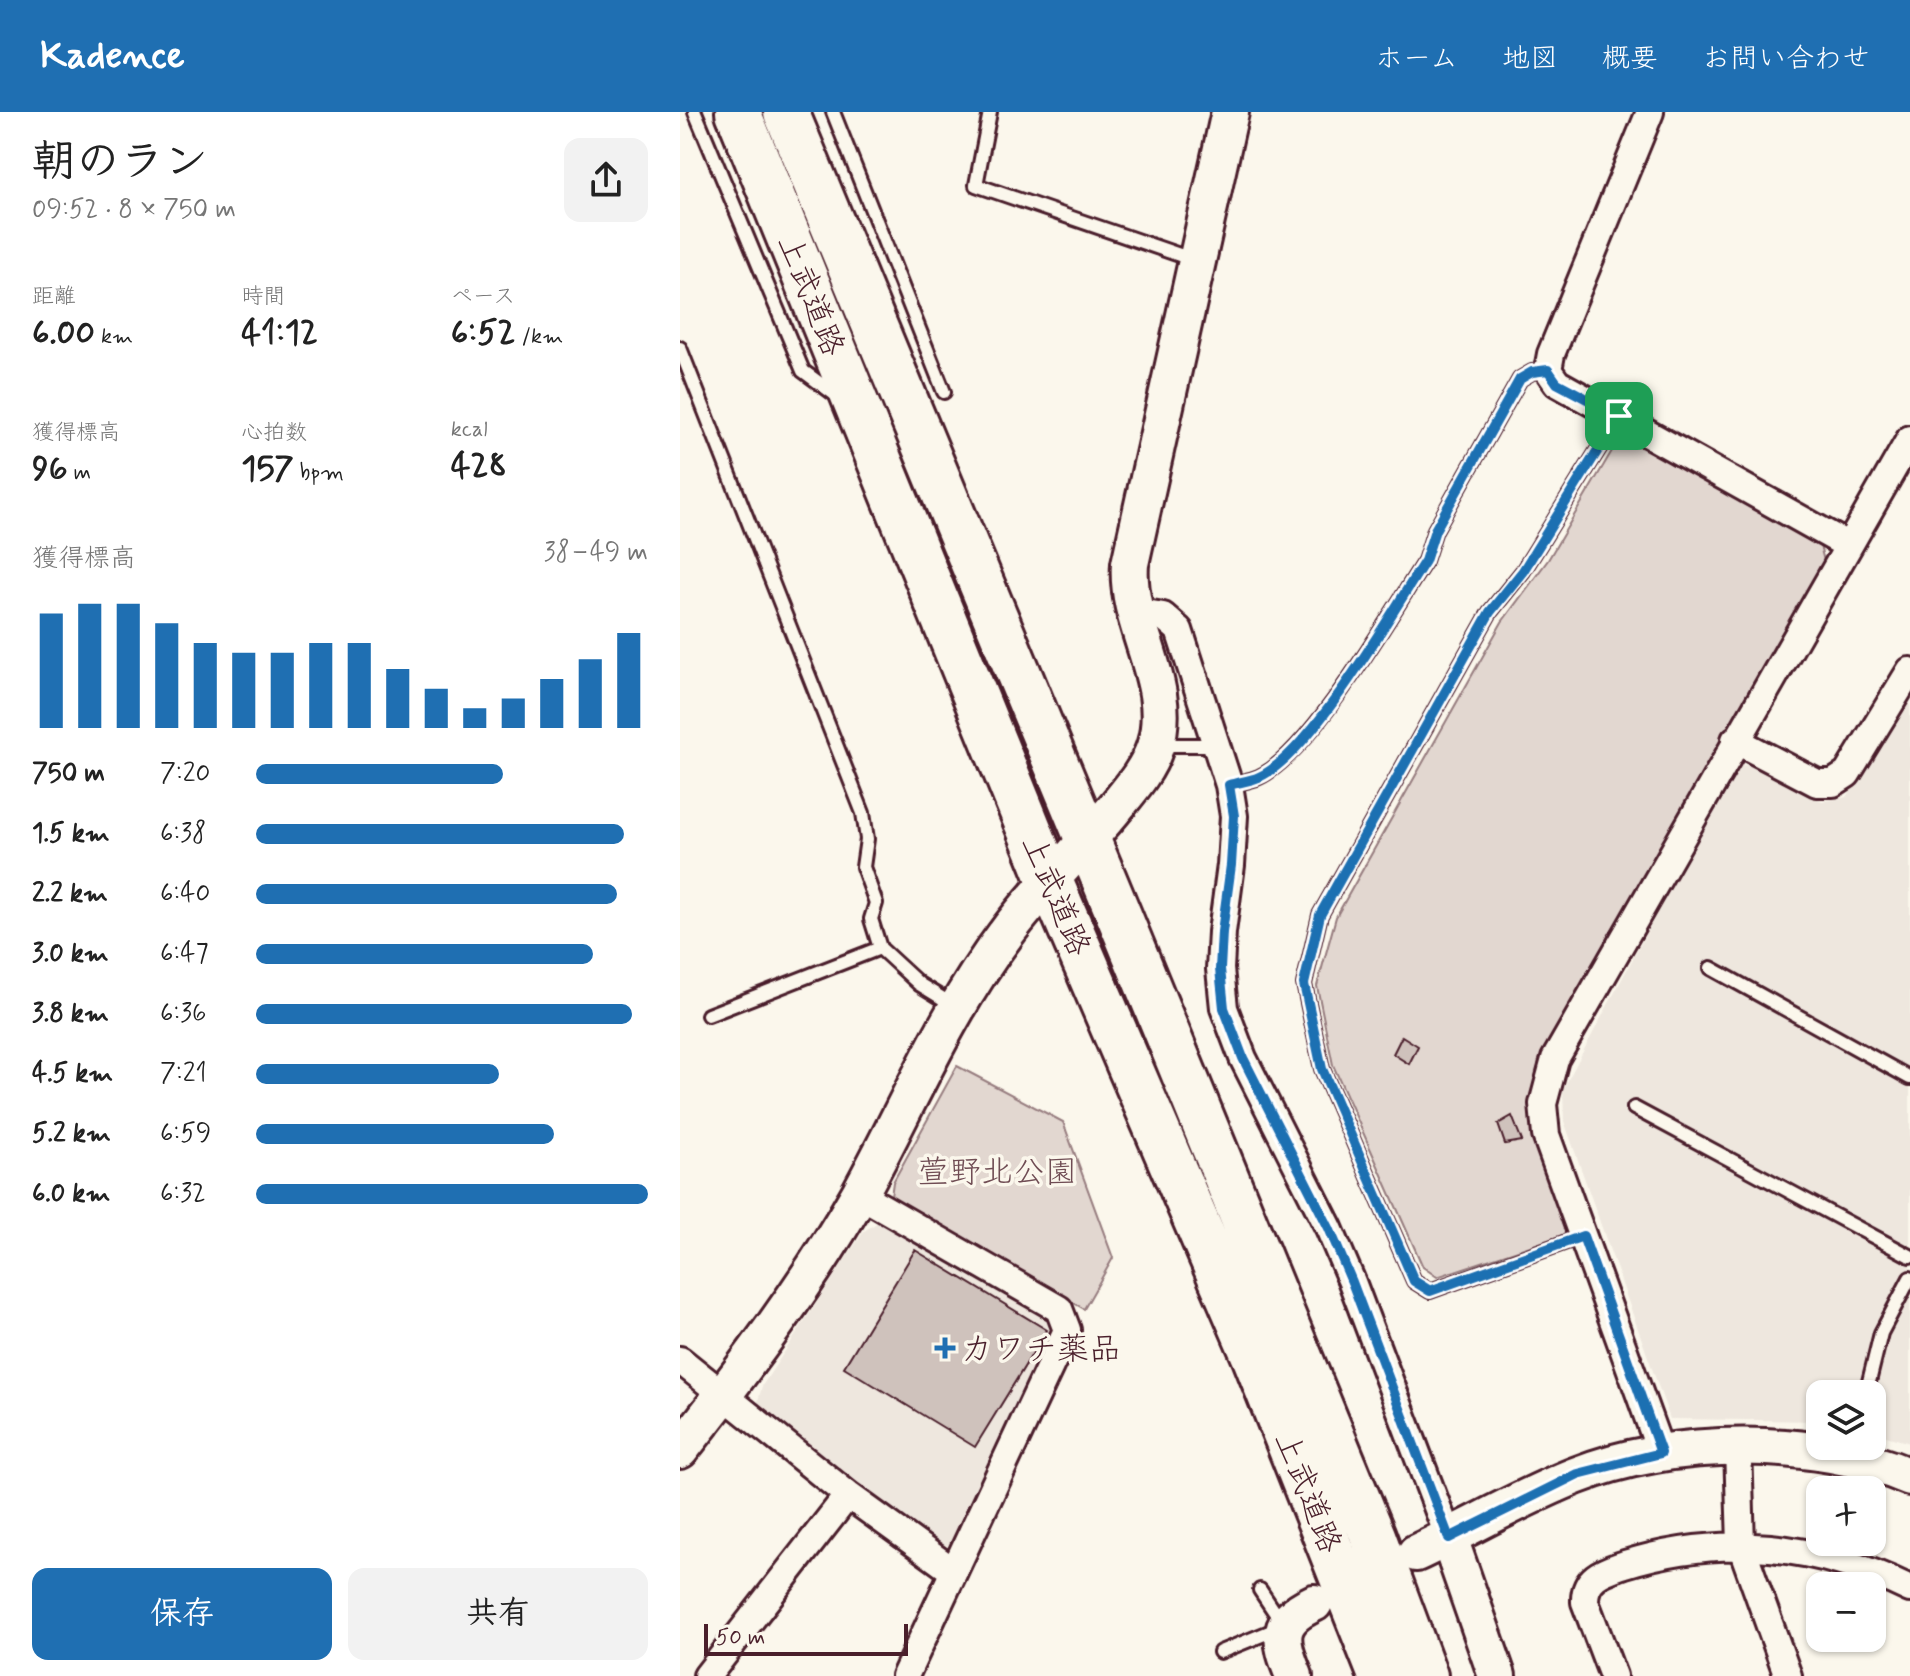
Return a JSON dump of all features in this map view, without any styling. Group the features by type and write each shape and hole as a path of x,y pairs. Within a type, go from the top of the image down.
{"highway":[{"name":"上武道路","path":"738,112 1051,883 1255,1358 1381,1676"},
{"name":"上武道路","path":"786,112 1373,1536 1425,1676"}],"street":[{"path":"680,1450 796,1293 859,1194 956,1006 1006,933 1088,842 1148,764 1156,744 1160,715 1157,687 1128,582 1130,564 1230,112"},
{"path":"1650,112 1551,354 1548,370 1557,383 1847,545"},
{"path":"1661,1453 1546,1135 1543,1104 1555,1059 1910,439"},
{"path":"1134,611 1163,616 1179,630 1229,785 1234,816 1220,969 1224,1008 1243,1058 1329,1228 1352,1282 1449,1538 1497,1676"},
{"path":"1735,740 1817,783 1833,783 1847,774 1910,671"},
{"path":"859,1194 1059,1309 1067,1330 905,1676"},
{"path":"680,1360 848,1495 953,1571"},
{"path":"1416,1553 1578,1474 1694,1447 1806,1448"},
{"path":"1738,1447 1741,1545 1788,1676"},
{"path":"1870,1460 1910,1477"},
{"path":"707,1676 848,1495"},
{"path":"1613,1676 1585,1602 1585,1592 1595,1576 1642,1559 1716,1545 1741,1545 1823,1556 1870,1570 1910,1589"},
{"path":"1294,1676 1281,1643 1284,1626 1296,1612 1314,1603"}],"lane":[{"path":"695,112 803,371 860,412"},
{"path":"833,112 944,392"},
{"path":"990,112 976,185 1197,261"},
{"path":"680,348 863,813 867,839 863,867 876,903 871,919 880,948 919,984 956,1006"},
{"path":"1229,785 1260,776 1289,756 1317,722 1425,561 1435,530 1520,379 1532,372 1548,370"},
{"path":"1583,1236 1430,1291 1414,1281 1322,1069 1304,984 1320,915 1490,612 1523,571 1619,416"},
{"path":"1156,744 1216,745"},
{"path":"708,1015 880,948"},
{"path":"1711,968 1910,1078"},
{"path":"1634,1108 1910,1256"},
{"path":"1869,1380 1881,1333 1910,1278"},
{"path":"1220,1652 1284,1626 1260,1590"}],"shaded area":[{"path":"1910,696 1910,1443 1886,1436 1886,1380 1806,1380 1806,1421 1670,1419 1564,1121 1563,1089 1736,766 1758,764 1822,801 1847,797"},
{"path":"880,1221 1047,1315 1055,1336 954,1544 934,1547 757,1406 762,1386 864,1231"}],"green space":[{"path":"1635,439 1819,542 1824,561 1539,1060 1530,1118 1569,1230 1560,1236 1437,1277 1423,1267 1333,1065 1317,986 1336,917 1502,622 1548,560 1616,444"},
{"name":"萱野北公園","path":"957,1066 1063,1122 1113,1258 1084,1309 891,1196 893,1182"}],"building":[{"path":"1402,1036 1418,1046 1409,1064 1393,1054"},
{"path":"1512,1116 1522,1141 1505,1144 1498,1124"},
{"name":"カワチ薬品","path":"915,1250 1047,1330 975,1447 844,1367"}],"place":[{"name":"カワチ薬品","path":"945,1348"}],"route":[{"path":"1548,370 1557,383 1619,416 1523,571 1490,612 1320,915 1304,984 1322,1069 1414,1281 1430,1291 1583,1236 1661,1453 1578,1474 1449,1538 1352,1282 1329,1228 1243,1058 1224,1008 1220,969 1234,816 1229,785 1260,776 1289,756 1317,722 1425,561 1435,530 1520,379 1532,372 1548,370"}]}
